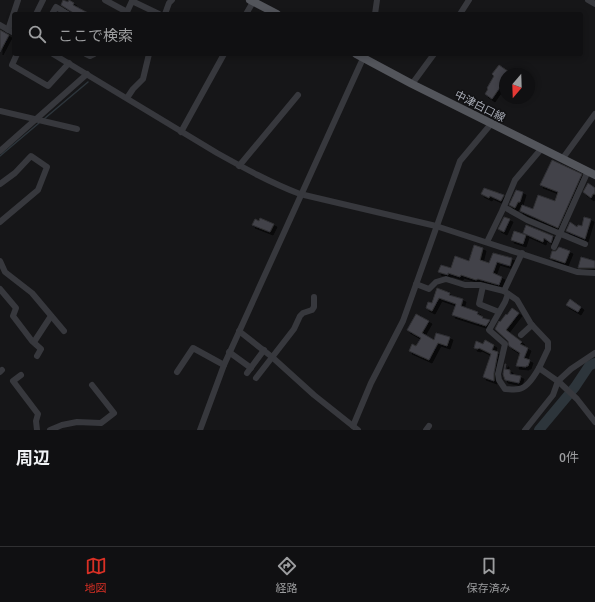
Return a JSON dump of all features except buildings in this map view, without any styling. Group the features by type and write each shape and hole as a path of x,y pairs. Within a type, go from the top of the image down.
{"main road":[{"path":"251,1 273,12"},
{"name":"中津白口線","path":"363,56 412,84 591,173"}],"street":[{"path":"15,12 18,0"},
{"path":"37,12 43,0"},
{"path":"105,0 127,12 132,1 156,12"},
{"path":"166,12 169,3 172,0"},
{"path":"375,12 377,0"},
{"path":"461,12 469,0"},
{"path":"588,0 595,4"},
{"path":"247,12 251,1"},
{"path":"53,12 56,7 65,12"},
{"path":"0,25 11,31"},
{"path":"16,56 12,65 48,86 69,63"},
{"path":"57,56 239,166 284,188 300,194 436,226 577,272 595,273"},
{"path":"127,98 133,89 143,79 149,56"},
{"path":"181,132 223,56"},
{"path":"200,430 229,352 361,56"},
{"path":"412,84 433,56"},
{"path":"0,151 38,119 87,74"},
{"path":"239,166 298,95"},
{"path":"0,111 77,129"},
{"path":"563,158 595,114"},
{"path":"239,330 264,350 314,395 356,428 371,383 403,321 460,160 491,124"},
{"path":"487,242 515,180 542,148"},
{"path":"0,184 15,173 31,156 47,167 38,190 0,222"},
{"path":"554,247 591,173"},
{"path":"504,207 528,220 585,244"},
{"path":"416,284 429,289 436,282 446,279 465,285 483,286 506,292 517,300 532,325 548,342 548,349 539,368 530,381 522,388 505,389 499,380 498,374 505,344 489,330 499,312 506,292 522,253"},
{"path":"0,261 2,274 32,293 64,331"},
{"path":"483,286 479,302 480,305 499,312"},
{"path":"0,289 16,308 13,316 41,349 37,356"},
{"path":"256,378 294,329 300,316 303,313 312,310 314,307 314,297"},
{"path":"34,342 51,316"},
{"path":"521,335 532,325"},
{"path":"177,372 193,348 224,364"},
{"path":"229,352 249,370 264,350"},
{"path":"525,430 553,395 559,381 571,369 595,353"},
{"path":"539,368 559,381 577,399 595,422"},
{"path":"21,375 14,381 38,414 36,430"},
{"path":"50,430 62,425 77,422 101,423 114,413 92,385"}],"waterway":[{"path":"44,119 88,82"},
{"path":"0,156 39,123"},
{"path":"539,430 575,387 589,366 595,363"}]}
